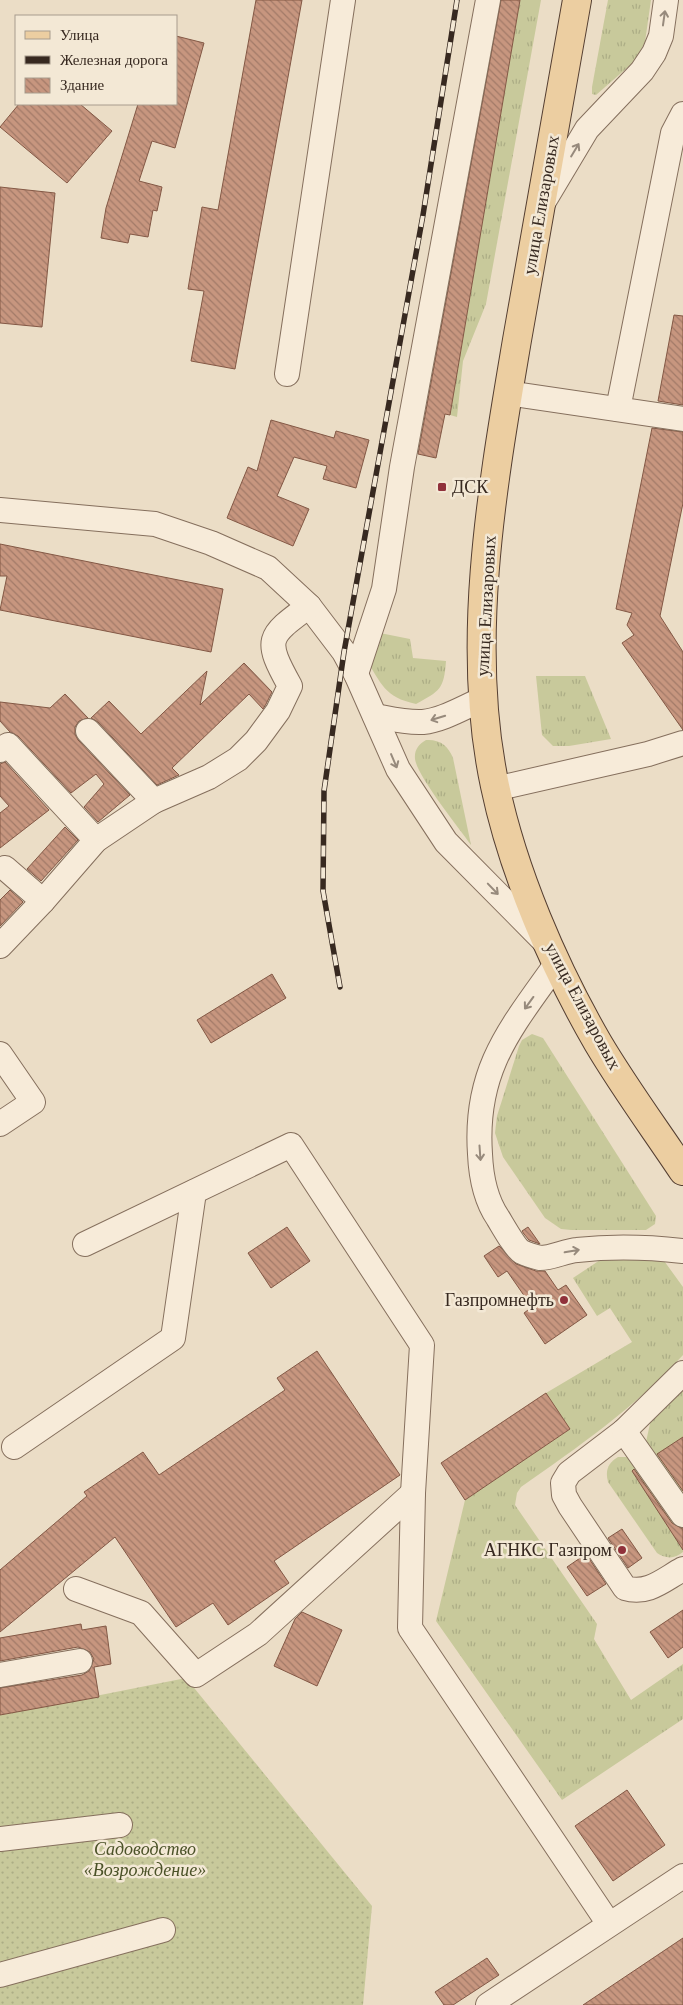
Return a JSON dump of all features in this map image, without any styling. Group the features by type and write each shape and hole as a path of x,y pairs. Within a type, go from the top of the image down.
{"main road":[{"name":"улица Елизаровых","path":"578,0 508,393 494,492 480,654 486,743 495,789 511,847 553,955 598,1043 683,1171"}],"street":[{"path":"287,374 343,0"},
{"path":"356,674 384,589 402,467 488,0"},
{"path":"540,206 588,128 642,71 654,53 661,36 666,0"},
{"path":"618,409 673,133 683,114"},
{"path":"508,393 683,419"},
{"path":"0,510 155,524 212,544 268,568 309,606 344,652 356,674 398,769 446,842 553,955 496,1054 486,1078 480,1109 479,1143 481,1169 490,1203 521,1252 540,1258 576,1250 618,1247 683,1250"},
{"path":"0,946 43,901 96,840 154,801 209,777 238,759 256,741 278,711 290,686 273,656 272,643 277,630 309,606"},
{"path":"375,716 408,722 425,722 483,699"},
{"path":"88,731 154,801"},
{"path":"495,789 648,754 683,743"},
{"path":"0,750 8,745 96,840"},
{"path":"8,866 43,901"},
{"path":"0,1054 33,1102 0,1124"},
{"path":"85,1244 291,1145 422,1345 413,1493 410,1628 609,1924"},
{"path":"14,1447 174,1338 194,1192"},
{"path":"683,1373 624,1431 569,1472 563,1483 564,1496 625,1588 637,1592 650,1588 683,1569"},
{"path":"624,1431 683,1515"},
{"path":"76,1589 141,1612 196,1675 258,1634 413,1493"},
{"path":"0,1675 80,1661"},
{"path":"0,1839 120,1825"},
{"path":"488,2005 683,1876"},
{"path":"0,1975 163,1930"}],"green space":[{"path":"520,0 541,0 486,304 463,361 457,417 450,415"},
{"path":"608,0 651,0 645,42 636,60 596,95 592,94 592,87"},
{"path":"375,632 410,639 413,658 446,661 444,678 436,692 416,704 397,698 390,693 380,682 365,658"},
{"path":"536,676 585,676 611,739 569,746 553,746 542,735"},
{"path":"426,740 442,744 453,758 471,845 430,789 417,767 415,759 416,750"},
{"path":"532,1034 543,1038 656,1216 655,1224 646,1230 561,1229 545,1218 503,1157 495,1133 497,1116 519,1046 522,1040"},
{"path":"603,1258 662,1258 683,1287 683,1355 626,1409 521,1487 517,1493 515,1505 597,1624 594,1639 631,1700 683,1664 683,1719 562,1800 436,1621 465,1500 570,1429 546,1393 632,1342 610,1308 597,1316 573,1278"},
{"path":"683,1387 683,1502 646,1442 651,1419"},
{"path":"618,1457 629,1457 639,1463 683,1528 683,1552 677,1556 670,1557 657,1553 608,1482 608,1467"},
{"name":"Садоводство «Возрождение»","path":"186,1678 372,1906 363,2005 0,2005 0,1715"}],"building":[{"path":"256,0 302,0 235,369 191,361 204,291 188,289 202,207 218,210"},
{"path":"501,0 520,0 450,415 445,414 436,458 418,454"},
{"path":"178,36 204,43 175,148 152,141 139,181 162,187 157,211 153,210 148,237 130,234 128,243 101,238 106,208 138,105 178,105"},
{"path":"18,105 81,105 112,131 67,183 0,127"},
{"path":"0,187 55,193 42,327 0,323"},
{"path":"674,315 683,316 683,405 658,401"},
{"path":"271,420 334,438 336,431 369,440 356,488 323,479 327,466 294,457 277,496 309,509 293,546 227,518 248,467 257,471"},
{"path":"652,428 683,432 683,503 660,616 683,652 683,730 622,643 634,635 627,625 632,613 616,609"},
{"path":"0,544 223,589 211,652 0,610 7,576 0,576"},
{"path":"244,663 272,692 263,709 249,694 172,768 179,775 157,785 98,722 91,718 109,701 141,734 207,671 200,705"},
{"path":"65,694 88,718 79,721 75,727 75,734 78,740 130,795 98,822 84,807 104,784 96,774 71,793 18,736 10,732 0,721 0,702 50,708"},
{"path":"5,762 49,810 0,848 0,813 9,806 0,796 0,764"},
{"path":"65,827 78,840 41,881 27,869"},
{"path":"10,890 23,902 0,926 0,900"},
{"path":"272,974 286,998 211,1043 197,1020"},
{"path":"287,1227 310,1261 271,1288 248,1253"},
{"path":"528,1227 540,1244 529,1240 524,1234 522,1231"},
{"path":"499,1246 516,1264 536,1271 545,1271 558,1290 566,1285 587,1315 545,1344 524,1313 532,1307 507,1271 498,1277 484,1256"},
{"path":"317,1351 400,1475 274,1561 289,1583 228,1625 213,1603 176,1627 115,1537 0,1632 0,1570 87,1496 84,1492 143,1452 159,1475 285,1390 277,1378"},
{"path":"546,1393 570,1429 465,1500 441,1463"},
{"path":"683,1437 683,1491 657,1454"},
{"path":"634,1469 672,1523 683,1529 683,1550 632,1471"},
{"path":"622,1529 642,1558 628,1568 608,1538"},
{"path":"586,1554 606,1584 587,1596 567,1567"},
{"path":"683,1610 683,1647 668,1658 650,1632"},
{"path":"302,1612 342,1630 317,1686 274,1666 295,1619"},
{"path":"81,1624 82,1630 106,1626 111,1664 94,1667 99,1697 0,1715 0,1688 82,1675 89,1671 94,1659 90,1652 78,1647 0,1661 0,1638"},
{"path":"627,1790 665,1845 613,1881 575,1826"},
{"path":"683,1938 683,2005 583,2005"},
{"path":"487,1958 499,1975 453,2005 444,2005 435,1992"}],"railway":[{"path":"340,987 323,891 324,791 344,652 423,215 457,0"}],"place":[{"name":"ДСК","path":"442,487"},
{"name":"Газпромнефть","path":"564,1300"},
{"name":"АГНКС Газпром","path":"622,1550"}]}
